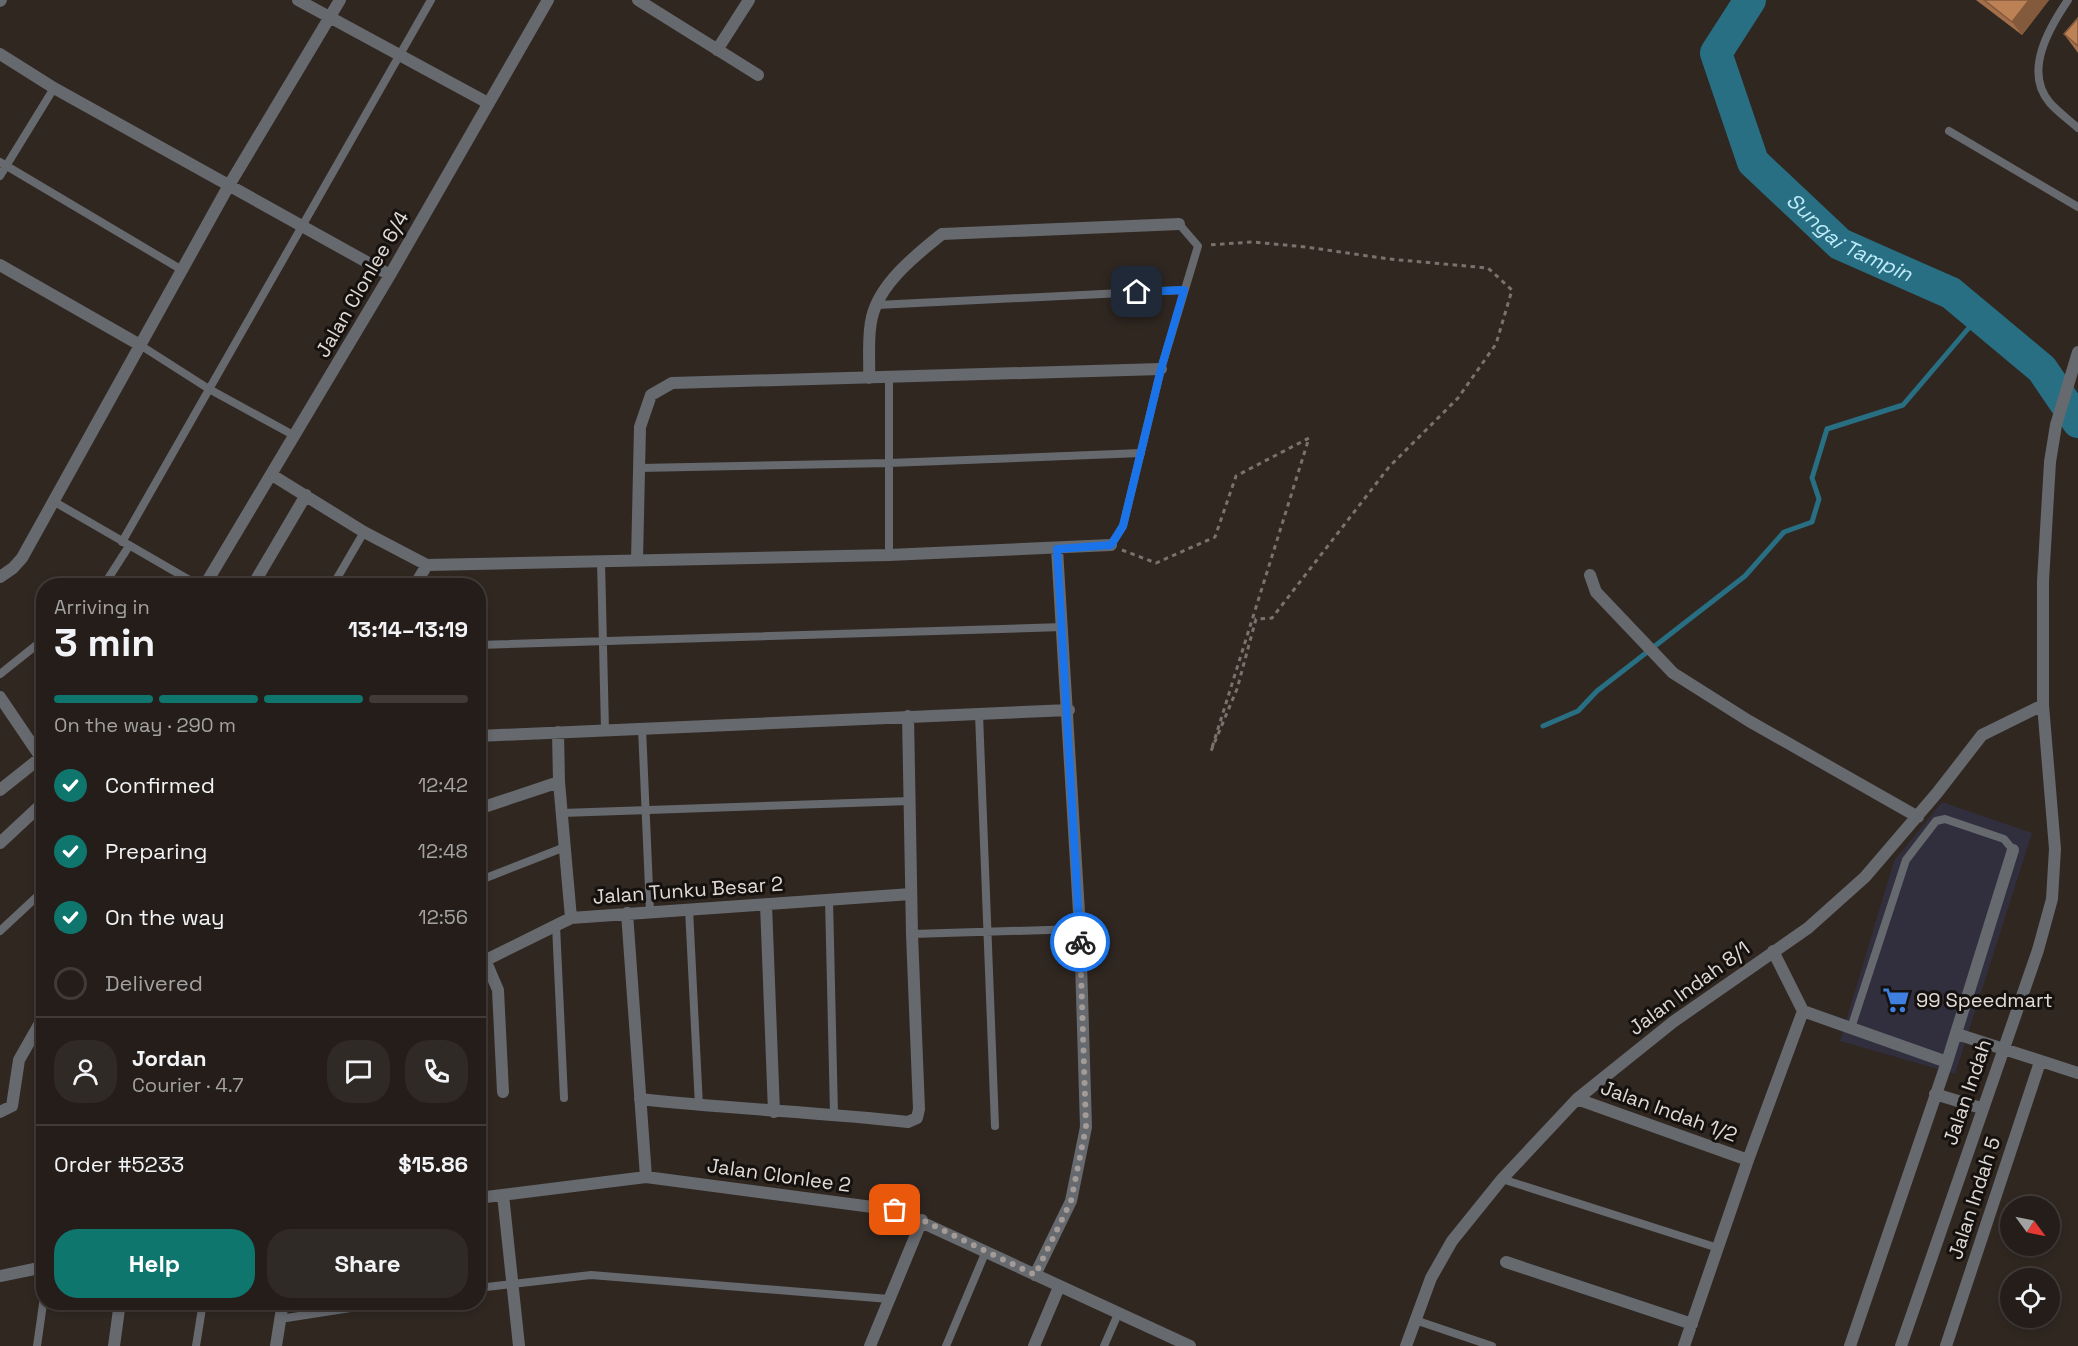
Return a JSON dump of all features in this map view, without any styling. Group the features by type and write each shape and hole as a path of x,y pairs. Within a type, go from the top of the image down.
{"street":[{"path":"298,0 328,19 488,103"},
{"path":"0,577 14,568 22,558 228,187 340,0"},
{"name":"Jalan Clonlee 6/4","path":"209,578 390,275 548,0"},
{"path":"638,0 758,75"},
{"path":"717,50 749,0"},
{"path":"0,54 54,88 228,187 390,275"},
{"path":"869,378 872,318 881,295 914,256 942,234 1179,224"},
{"path":"0,265 140,345"},
{"name":"Jalan Indah","path":"1901,1346 1981,1108 2038,950 2052,898 2055,849 2043,705 2043,581 2050,462 2056,424 2078,352"},
{"path":"637,561 640,427 651,395 672,383 1161,369"},
{"path":"272,475 364,532 427,565 889,555 1111,545"},
{"path":"257,578 306,495"},
{"path":"1035,1275 1071,1201 1086,1127 1080,929 1069,710 1057,549"},
{"path":"419,578 427,565"},
{"path":"1590,575 1596,592 1639,634 1674,673 1749,721 1918,817"},
{"path":"0,698 36,749"},
{"name":"Jalan Indah 8/1","path":"1407,1346 1431,1278 1452,1241 1502,1179 1577,1099 1673,1022 1808,928 1866,877 1918,817 1982,735 2043,705"},
{"path":"486,736 1069,710"},
{"path":"640,1099 699,1106 834,1114 908,1122 917,1118 919,1109 912,934 908,716"},
{"path":"558,732 559,782 571,918"},
{"path":"0,790 36,763"},
{"path":"486,806 559,782"},
{"path":"0,843 36,809"},
{"path":"1850,1346 1957,1034 2013,850"},
{"name":"Jalan Tunku Besar 2","path":"486,961 571,918 911,894"},
{"path":"766,904 774,1112"},
{"path":"627,913 646,1177"},
{"path":"1773,951 1803,1011 1947,1062"},
{"path":"486,970 498,990 503,1092"},
{"path":"1684,1346 1748,1160 1803,1011"},
{"path":"0,1112 12,1106 19,1060 36,1030"},
{"path":"1957,1034 2003,1051 2078,1072"},
{"name":"Jalan Indah 5","path":"1946,1346 2040,1062"},
{"path":"1935,1094 1981,1108"},
{"name":"Jalan Indah 1/2","path":"1577,1099 1748,1160"},
{"name":"Jalan Clonlee 2","path":"486,1197 646,1177 895,1210 922,1220 1059,1287 1190,1346"},
{"path":"503,1195 519,1346"},
{"path":"870,1346 922,1220"},
{"path":"1506,1262 1692,1324"},
{"path":"0,1276 36,1269"},
{"path":"1034,1346 1059,1287"},
{"path":"114,1346 119,1310"},
{"path":"276,1346 282,1310"}],"lane":[{"path":"108,578 209,389 303,228 431,0"},
{"path":"2068,0 2055,19 2044,45 2037,73 2049,101 2078,128"},
{"path":"0,176 3,164 54,88"},
{"path":"1949,131 2078,207"},
{"path":"3,164 182,270"},
{"path":"1111,545 1123,526 1161,369 1198,246 1179,224"},
{"path":"877,305 1184,290"},
{"path":"140,345 209,389 295,436"},
{"path":"889,377 889,555"},
{"path":"639,468 889,463 1141,453"},
{"path":"53,501 186,578"},
{"path":"337,578 364,532"},
{"path":"601,561 605,730"},
{"path":"486,645 1063,627"},
{"path":"0,674 36,645"},
{"path":"979,714 995,1126"},
{"path":"642,728 650,911"},
{"path":"562,813 910,801"},
{"path":"1851,1028 1906,860 1936,820 1945,819 2004,839 2013,850"},
{"path":"486,878 565,847"},
{"path":"0,931 36,897"},
{"path":"829,899 834,1114"},
{"path":"689,909 699,1106"},
{"path":"556,925 564,1098"},
{"path":"912,934 1080,929"},
{"path":"1502,1179 1718,1248"},
{"path":"946,1346 986,1251"},
{"path":"486,1287 591,1275 889,1299"},
{"path":"37,1346 42,1310"},
{"path":"196,1346 202,1310"},
{"path":"280,1319 338,1310"},
{"path":"1104,1346 1118,1314"},
{"path":"1415,1320 1492,1346"}],"path":[{"path":"1111,545 1156,563 1215,537 1236,476 1309,438 1210,751 1238,689 1256,619 1272,618 1389,467 1458,398 1496,344 1512,290 1488,268 1263,243 1198,246"}],"shaded area":[{"path":"1942,802 2032,833 1955,1074 1840,1041 1894,861"}],"building":[{"path":"1984,0 2029,0 2012,22"},
{"path":"2078,18 2078,46 2064,34"}],"waterway":[{"name":"Sungai Tampin","path":"1750,0 1716,53 1753,162 1840,244 1951,293 2042,369 2078,422"},
{"path":"1543,726 1578,711 1597,691 1745,576 1784,532 1812,522 1819,499 1812,478 1827,429 1903,405 1979,316"}],"way so far":[{"path":"895,1210 922,1220 1035,1275 1071,1201 1086,1127 1080,942"}],"place":[{"name":"99 Speedmart","path":"1896,1000"}],"route":[{"path":"1080,942 1069,710 1057,549 1111,545 1123,526 1161,369 1184,290 1137,292"}]}
